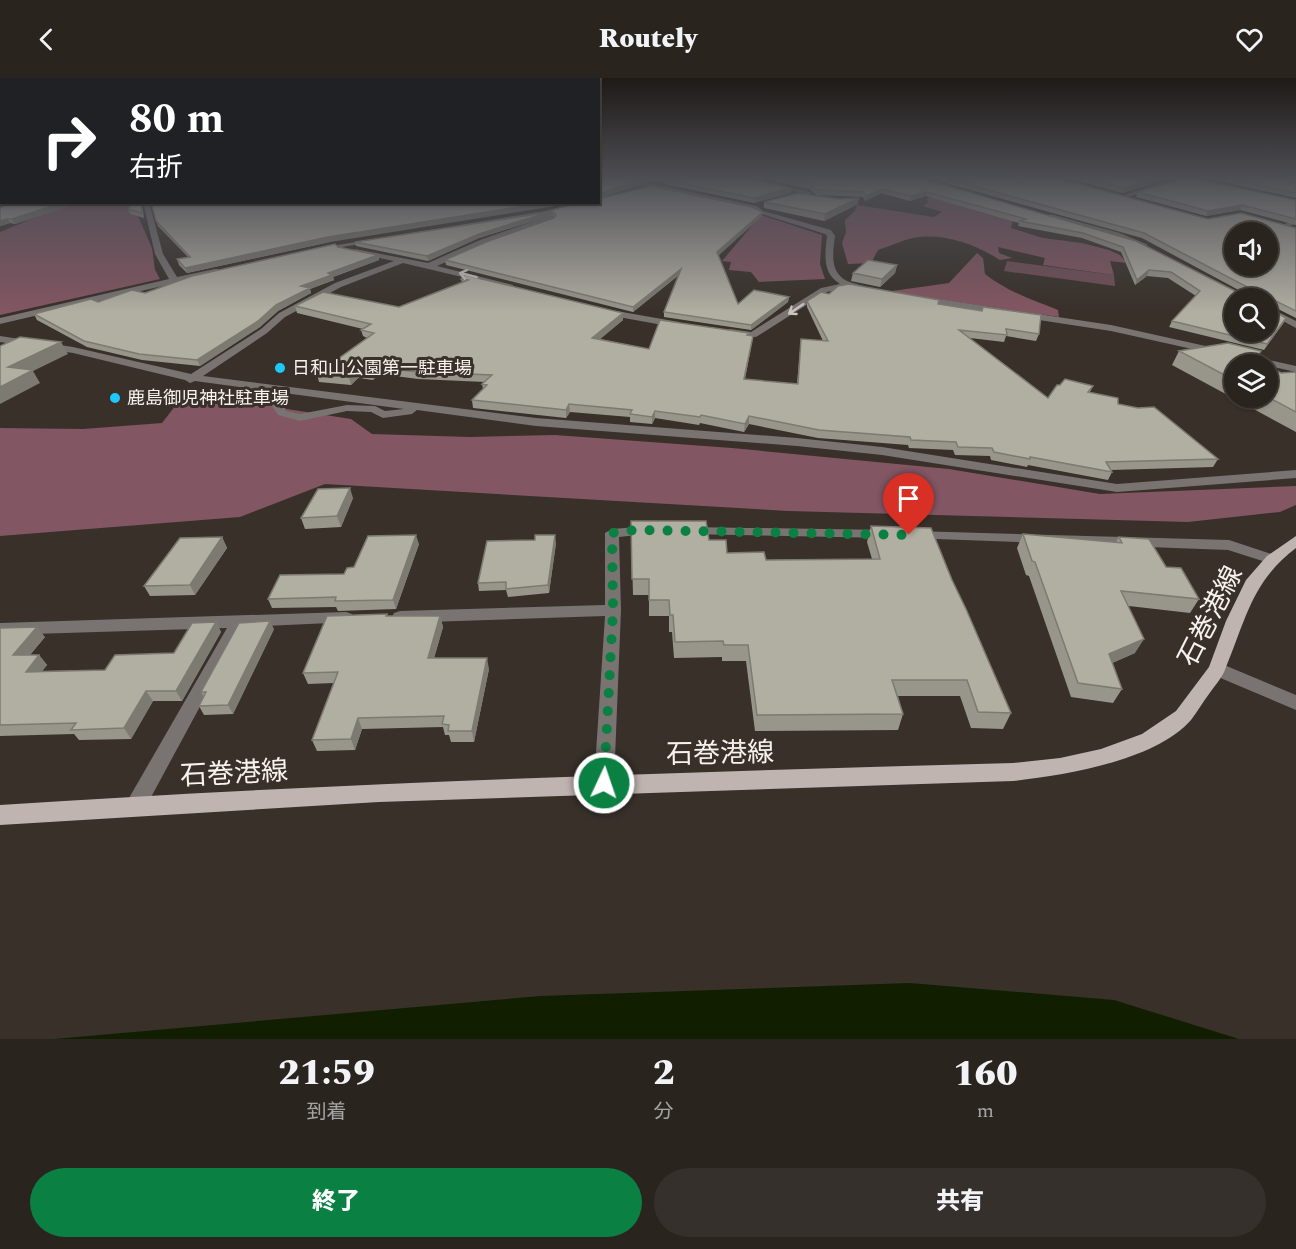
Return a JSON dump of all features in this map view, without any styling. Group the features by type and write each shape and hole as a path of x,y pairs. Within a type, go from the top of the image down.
{"main road":[{"name":"石巻港線","path":"0,815 136,805 604,783 1013,772 1060,767 1101,758 1149,740 1183,716 1217,669 1234,621 1252,584 1272,559 1296,541"}],"street":[{"path":"149,223 159,254 174,280"},
{"path":"308,251 480,223"},
{"path":"429,266 483,242 535,223"},
{"path":"797,223 828,232 831,236 827,263 833,275 848,285 876,291"},
{"path":"1073,223 1117,235 1148,247"},
{"path":"1283,226 1293,223"},
{"path":"1278,225 1296,229"},
{"path":"330,246 403,260 516,288"},
{"path":"180,383 195,378 264,331 282,315 338,285 403,260"},
{"path":"0,321 230,268"},
{"path":"720,331 753,335 824,291 848,285"},
{"path":"907,297 1111,328 1296,369"},
{"path":"590,308 688,326"},
{"path":"1278,315 1296,325"},
{"path":"0,339 73,350 160,372 291,391 536,422 797,442 882,451 942,459 1060,481 1117,488 1296,474"},
{"path":"0,345 43,350 45,354 64,354 72,356 74,361 123,369 180,383 223,387 264,397 280,398 291,391"},
{"path":"280,398 278,406 282,413 300,418 347,408 375,409 387,403"},
{"path":"375,409 383,415 417,410"},
{"path":"604,783 613,610 612,533 635,530 1022,537 1229,545 1272,559"},
{"path":"0,629 613,610"},
{"path":"136,805 238,622"},
{"path":"1217,669 1296,702"}],"shaded area":[{"path":"22,223 141,223 152,248 155,270 160,279 0,315 0,232"},
{"path":"754,223 785,223 822,235 820,264 825,279 759,282 751,272 729,270 731,262 722,261"},
{"path":"845,223 1012,223 1011,228 1043,238 1082,243 1109,250 1120,255 1127,263 1110,261 1114,275 1043,265 1045,258 998,247 999,253 1012,258 1000,260 982,250 951,239 919,237 878,250 871,263 848,264 842,243 846,232"},
{"path":"977,253 983,258 985,274 1029,299 1058,310 1059,317 892,291 949,283"},
{"path":"1007,261 1114,275 1115,286 1004,271"},
{"path":"220,394 287,409 351,419 372,434 470,437 555,435 732,448 949,469 1100,494 1296,486 1296,505 1280,512 1188,522 788,511 325,484 240,517 0,536 0,428 83,429 162,423 179,401"},
{"path":"910,983 1114,1000 1239,1039 54,1039 540,996"}],"building":[{"path":"158,223 418,223 328,237 185,268 177,259 190,257"},
{"path":"479,223 514,223 479,234 427,256 355,242"},
{"path":"540,223 751,223 717,252 738,304 754,290 789,297 751,325 664,312 681,269 633,307 445,260 486,242"},
{"path":"1030,223 1074,223 1136,241 1229,288 1224,288 1224,334 1172,321 1200,291 1171,272 1149,270 1137,280 1123,247 1083,233"},
{"path":"1107,223 1224,223 1224,275 1144,233"},
{"path":"1278,223 1296,228 1296,311 1278,302 1278,288 1249,288 1226,276 1278,276"},
{"path":"335,244 338,247 378,255 328,273 332,275 301,286 310,288 276,305 258,321 197,360 139,354 84,341 34,314 91,299 98,302 132,290 145,293 192,276"},
{"path":"868,260 897,265 882,279 853,273"},
{"path":"465,275 623,313 592,338 649,349 660,320 749,333 747,335 753,336 744,379 798,384 801,339 828,341 807,301 821,292 829,294 838,286 849,284 939,300 938,304 982,311 983,307 1041,315 1039,334 1006,329 1007,335 959,330 1048,398 1057,385 1065,379 1093,386 1088,392 1118,398 1118,404 1138,408 1154,407 1218,459 1106,462 1112,472 994,452 992,448 958,447 956,442 911,440 910,437 819,430 749,416 745,424 701,415 700,417 655,411 652,417 630,414 632,410 569,404 566,410 472,400 487,385 482,384 492,375 417,372 377,367 371,372 356,371 349,377 317,374 374,333 361,330 371,324 295,306 323,292 399,307 468,280 461,279"},
{"path":"1278,314 1286,318 1278,329"},
{"path":"20,337 61,342 8,367 33,370 0,387 0,346"},
{"path":"1228,343 1261,351 1259,354 1224,354 1224,375 1179,351"},
{"path":"1278,371 1296,372 1296,412 1278,402"},
{"path":"350,488 337,516 301,518 318,489"},
{"path":"631,521 706,521 709,540 726,540 727,553 764,552 766,560 880,559 871,526 931,528 1011,713 978,712 967,680 892,680 903,714 757,715 748,645 724,645 723,641 675,642 673,615 670,615 669,600 649,600 649,579 632,579"},
{"path":"1023,534 1122,543 1119,537 1149,539 1166,567 1181,568 1199,599 1121,591 1144,639 1109,654 1122,689 1078,683"},
{"path":"416,535 393,600 335,601 336,597 268,599 280,575 344,574 347,568 354,567 368,536"},
{"path":"535,535 555,535 548,585 506,589 506,582 478,583 487,541 535,540"},
{"path":"222,537 190,585 144,586 180,538"},
{"path":"387,614 386,616 440,616 428,658 487,658 472,731 448,731 449,725 442,724 444,716 358,718 351,739 312,740 338,672 303,673 327,616"},
{"path":"270,621 228,705 199,706 206,692 201,692 239,623"},
{"path":"216,622 176,691 146,691 124,728 71,730 76,723 0,725 0,628 37,627 13,655 39,655 26,672 105,670 115,655 174,653 192,623"}],"place":[{"name":"日和山公園第一駐車場","path":"280,368"},
{"name":"鹿島御児神社駐車場","path":"115,398"}],"route":[{"path":"604,783 613,610 612,533 635,530 909,535"}]}
